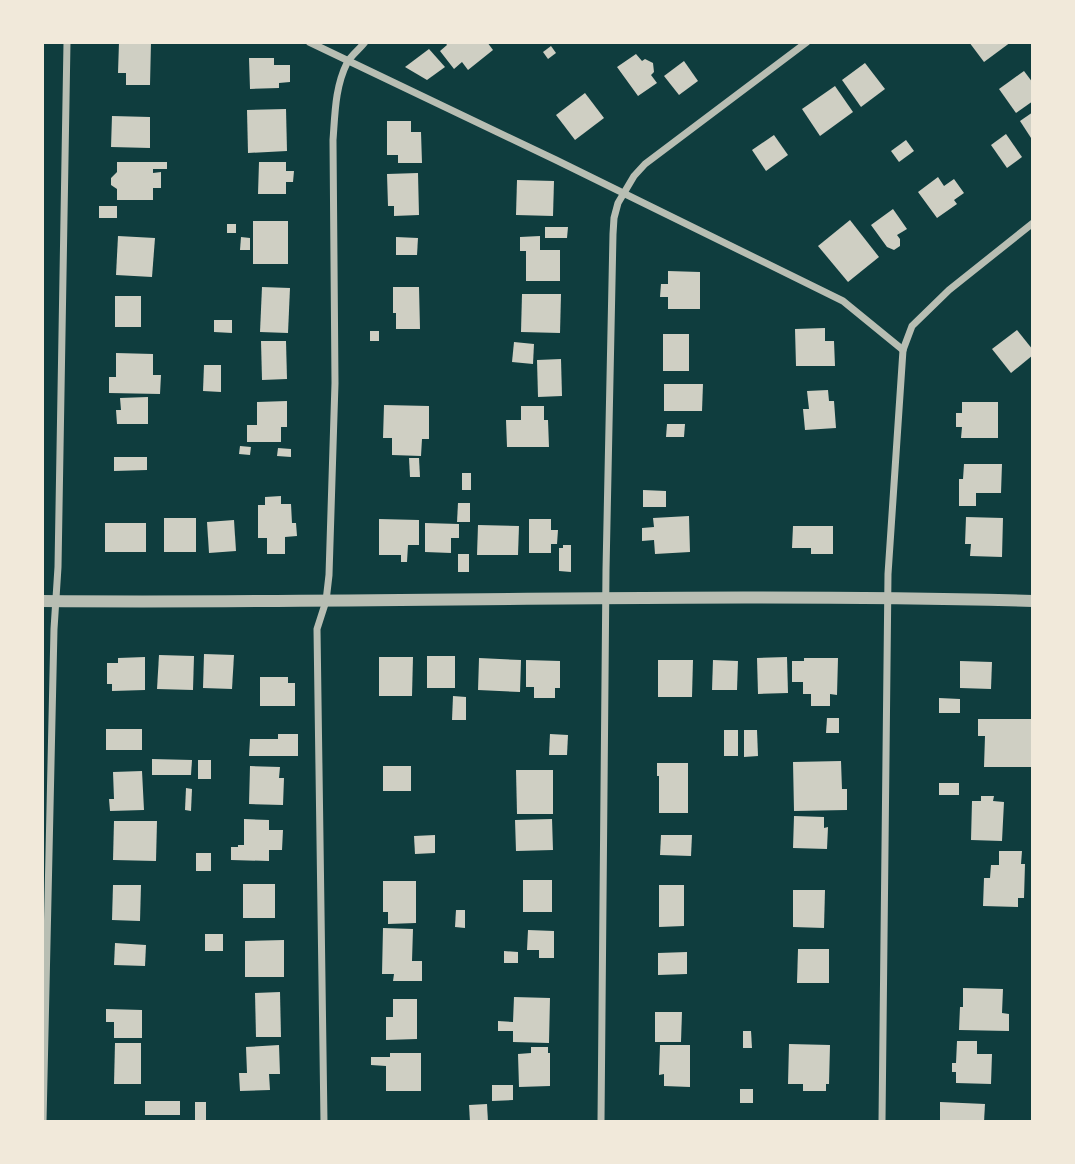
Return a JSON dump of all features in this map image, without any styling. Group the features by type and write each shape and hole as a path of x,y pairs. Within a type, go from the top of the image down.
{"street":[{"path":"43,1122 53,642 58,554 67,42"},
{"path":"309,42 843,301 903,350"},
{"path":"324,1122 317,629 326,600 329,575 335,383 333,140 338,90 347,62 365,42"},
{"path":"601,1122 606,599 614,218 623,193 645,164 807,42"},
{"path":"882,1122 889,548 903,350 912,326 949,290 1033,223"},
{"path":"42,601 1033,601"}],"building":[{"path":"119,42 151,42 150,85 126,85 126,73 118,73"},
{"path":"445,42 487,42 493,50 468,70 462,62 454,69 440,51 447,45"},
{"path":"969,42 1011,42 984,62"},
{"path":"551,46 556,53 548,59 543,52"},
{"path":"429,49 445,67 427,80 405,67"},
{"path":"636,54 642,61 645,59 653,63 654,72 651,75 657,83 638,96 617,67"},
{"path":"249,58 274,58 274,65 290,65 290,82 279,83 279,88 250,89"},
{"path":"684,61 698,81 679,95 664,76"},
{"path":"865,63 885,89 861,107 842,80"},
{"path":"1024,71 1033,83 1033,101 1016,113 999,89"},
{"path":"835,86 853,112 820,136 802,109"},
{"path":"585,93 604,118 575,140 556,115"},
{"path":"286,109 287,151 248,153 247,110"},
{"path":"1033,112 1033,141 1020,121"},
{"path":"112,116 150,117 150,148 111,147"},
{"path":"387,121 411,121 411,132 421,132 422,163 398,163 398,155 387,155"},
{"path":"1006,134 1022,157 1007,168 991,145"},
{"path":"774,135 788,155 766,171 752,150"},
{"path":"906,140 914,151 899,162 891,151"},
{"path":"117,162 167,162 167,169 153,169 153,173 161,172 161,188 153,188 153,200 117,200 117,189 111,185 111,178 117,172"},
{"path":"259,162 286,162 286,171 294,171 293,182 286,182 286,194 258,194"},
{"path":"418,173 419,215 394,216 394,206 388,206 387,174"},
{"path":"938,177 944,186 954,179 964,193 954,200 957,204 937,218 918,192"},
{"path":"517,180 554,181 553,216 516,215"},
{"path":"99,206 117,206 117,218 99,218"},
{"path":"893,209 907,229 897,235 900,246 894,250 887,247 871,225"},
{"path":"850,220 879,257 848,282 818,246"},
{"path":"253,221 288,221 288,264 253,264"},
{"path":"227,224 236,224 236,233 227,233"},
{"path":"545,227 568,227 567,238 545,238"},
{"path":"118,236 155,238 152,277 116,275"},
{"path":"540,236 540,250 560,250 560,281 526,281 526,251 520,251 520,237"},
{"path":"241,237 250,238 250,250 240,250"},
{"path":"396,237 418,238 417,255 396,255"},
{"path":"668,271 700,272 700,309 668,309 668,297 660,297 661,284 668,284"},
{"path":"262,287 290,288 288,333 260,332"},
{"path":"393,287 419,287 420,329 396,329"},
{"path":"522,294 561,294 560,333 521,332"},
{"path":"115,296 141,296 141,327 115,327"},
{"path":"214,320 232,320 232,333 214,332"},
{"path":"825,328 825,341 834,341 835,366 796,366 795,329"},
{"path":"1017,330 1033,350 1033,355 1011,373 992,349"},
{"path":"370,331 379,331 379,341 370,341"},
{"path":"663,334 689,334 689,371 663,371"},
{"path":"261,341 286,341 287,379 262,380"},
{"path":"514,342 534,344 533,364 512,362"},
{"path":"116,353 153,354 153,375 161,375 160,394 109,393 109,377 116,377"},
{"path":"561,359 562,396 538,397 537,360"},
{"path":"204,365 221,365 221,392 203,391"},
{"path":"664,384 703,384 702,411 664,411"},
{"path":"828,390 829,401 834,401 836,428 805,430 803,409 809,409 807,391"},
{"path":"148,397 148,424 117,424 116,410 121,410 120,398"},
{"path":"287,401 287,427 281,427 281,442 247,442 247,425 257,425 257,402"},
{"path":"962,402 998,402 998,438 961,438 962,427 956,427 956,413 962,413"},
{"path":"384,405 429,406 429,439 422,439 421,456 392,455 392,438 383,438"},
{"path":"521,406 544,406 544,420 548,420 549,447 507,447 506,420 521,420"},
{"path":"667,424 685,424 684,437 666,437"},
{"path":"240,446 251,447 250,455 239,454"},
{"path":"278,448 291,449 291,457 277,456"},
{"path":"114,457 147,457 147,470 114,471"},
{"path":"409,458 419,458 420,477 410,477"},
{"path":"964,464 1002,464 1001,493 976,493 976,506 959,506 959,479 963,479"},
{"path":"462,473 471,473 471,490 462,490"},
{"path":"643,490 666,491 666,507 643,507"},
{"path":"281,496 281,504 291,504 292,523 296,523 297,536 285,537 285,554 267,554 267,538 258,538 258,505 265,505 265,497"},
{"path":"458,503 470,503 470,522 457,522"},
{"path":"689,516 690,552 655,554 654,540 642,541 642,528 654,527 653,518"},
{"path":"966,517 1003,518 1002,557 970,556 971,544 965,544"},
{"path":"164,518 196,518 196,552 164,552"},
{"path":"379,519 419,520 419,545 408,545 407,562 401,562 401,555 379,555"},
{"path":"529,519 551,519 551,530 558,530 557,544 551,544 551,553 529,553"},
{"path":"234,520 236,551 209,553 207,522"},
{"path":"105,523 146,523 146,552 105,552"},
{"path":"425,523 459,524 459,538 451,538 451,553 425,552"},
{"path":"478,525 519,526 518,555 477,555"},
{"path":"793,526 833,526 833,554 811,554 811,548 792,548"},
{"path":"563,545 571,545 571,572 559,571 559,548 563,548"},
{"path":"458,554 469,554 469,572 458,572"},
{"path":"204,654 234,655 232,689 203,688"},
{"path":"159,655 194,656 193,690 157,689"},
{"path":"427,656 455,656 455,688 427,688"},
{"path":"145,657 145,690 112,691 112,684 107,684 107,663 118,663 118,658"},
{"path":"379,657 413,657 412,696 379,696"},
{"path":"787,657 788,693 758,694 757,658"},
{"path":"479,658 521,660 520,692 478,690"},
{"path":"804,658 838,658 837,695 830,694 830,706 811,706 811,694 803,694 803,682 792,682 792,661 804,661"},
{"path":"526,660 560,661 560,688 555,688 555,698 534,698 534,687 526,687"},
{"path":"658,660 693,660 692,697 658,697"},
{"path":"713,660 738,661 737,690 712,690"},
{"path":"960,661 992,662 991,689 960,688"},
{"path":"260,677 288,677 288,683 295,683 295,706 260,706"},
{"path":"453,696 466,697 466,720 452,720"},
{"path":"939,698 960,699 960,713 939,713"},
{"path":"827,718 839,718 839,733 826,733"},
{"path":"978,719 1033,719 1033,767 984,767 985,736 978,736"},
{"path":"106,729 142,729 142,750 106,750"},
{"path":"724,730 738,730 738,756 724,756"},
{"path":"744,730 757,730 758,756 744,757"},
{"path":"278,734 298,734 298,756 249,756 250,739 278,739"},
{"path":"550,734 568,735 567,755 549,755"},
{"path":"152,759 192,760 191,775 152,775"},
{"path":"198,760 211,760 211,779 198,779"},
{"path":"841,761 842,789 847,789 847,810 794,811 793,762"},
{"path":"657,763 688,763 688,813 659,813"},
{"path":"250,766 280,767 279,778 284,778 283,805 249,804"},
{"path":"383,766 411,766 411,791 383,791"},
{"path":"516,770 553,770 553,814 517,814"},
{"path":"142,771 144,810 110,811 109,799 114,799 113,772"},
{"path":"939,783 959,783 959,795 939,795"},
{"path":"186,788 192,789 191,811 185,810"},
{"path":"981,796 994,796 993,801 1004,802 1002,841 971,840 972,801 981,801"},
{"path":"794,816 824,817 824,828 828,827 827,849 793,848"},
{"path":"244,819 269,820 269,830 283,830 282,850 269,850 269,861 231,860 231,847 244,845"},
{"path":"552,819 553,850 516,851 515,820"},
{"path":"114,821 157,821 156,861 113,860"},
{"path":"435,835 435,853 415,854 414,836"},
{"path":"661,835 692,835 691,856 660,855"},
{"path":"999,851 1022,851 1021,864 1025,864 1024,898 1018,898 1018,907 983,906 984,878 990,878 991,865 999,865"},
{"path":"196,853 211,853 211,871 196,871"},
{"path":"523,880 552,880 552,912 523,912"},
{"path":"383,881 416,881 416,923 388,924 388,912 383,912"},
{"path":"243,884 275,884 275,918 243,918"},
{"path":"113,885 141,885 140,921 112,920"},
{"path":"659,885 684,885 684,926 659,927"},
{"path":"793,890 825,890 824,928 793,927"},
{"path":"456,910 465,910 465,928 455,927"},
{"path":"383,928 413,929 412,961 422,961 422,981 393,981 394,974 382,974"},
{"path":"528,930 554,931 554,958 539,958 539,950 527,950"},
{"path":"205,934 223,934 223,951 205,951"},
{"path":"284,940 284,977 245,977 245,941"},
{"path":"115,943 146,945 145,966 114,965"},
{"path":"798,949 829,949 829,983 797,983"},
{"path":"504,951 518,952 518,963 504,963"},
{"path":"687,952 687,974 658,975 658,953"},
{"path":"963,988 1003,989 1002,1013 1009,1014 1009,1031 959,1030"},
{"path":"280,992 281,1037 256,1037 255,993"},
{"path":"514,997 550,998 549,1043 513,1042 513,1031 498,1031 498,1021 513,1022"},
{"path":"393,999 417,999 417,1039 386,1040 386,1017 393,1017"},
{"path":"106,1009 142,1010 142,1038 114,1038 114,1022 106,1022"},
{"path":"655,1012 682,1012 681,1042 655,1042"},
{"path":"743,1031 751,1031 752,1048 743,1048"},
{"path":"957,1041 977,1041 977,1054 992,1054 991,1084 956,1083 956,1072 952,1072 952,1063 956,1063"},
{"path":"115,1043 141,1043 141,1084 114,1084"},
{"path":"789,1044 830,1045 829,1084 826,1084 826,1091 803,1091 803,1084 788,1084"},
{"path":"279,1045 280,1074 269,1074 270,1090 240,1091 239,1073 247,1073 246,1047"},
{"path":"660,1045 690,1045 690,1087 664,1086 664,1074 659,1075"},
{"path":"531,1047 548,1047 550,1086 519,1087 518,1054 531,1053"},
{"path":"390,1053 421,1053 421,1091 386,1091 386,1066 371,1065 371,1057 390,1057"},
{"path":"492,1085 513,1085 513,1100 492,1101"},
{"path":"740,1089 753,1089 753,1103 740,1103"},
{"path":"145,1101 180,1101 180,1115 145,1115"},
{"path":"195,1102 206,1102 206,1122 195,1122"},
{"path":"940,1102 985,1104 984,1122 940,1121"},
{"path":"487,1104 488,1122 470,1122 469,1105"}]}
